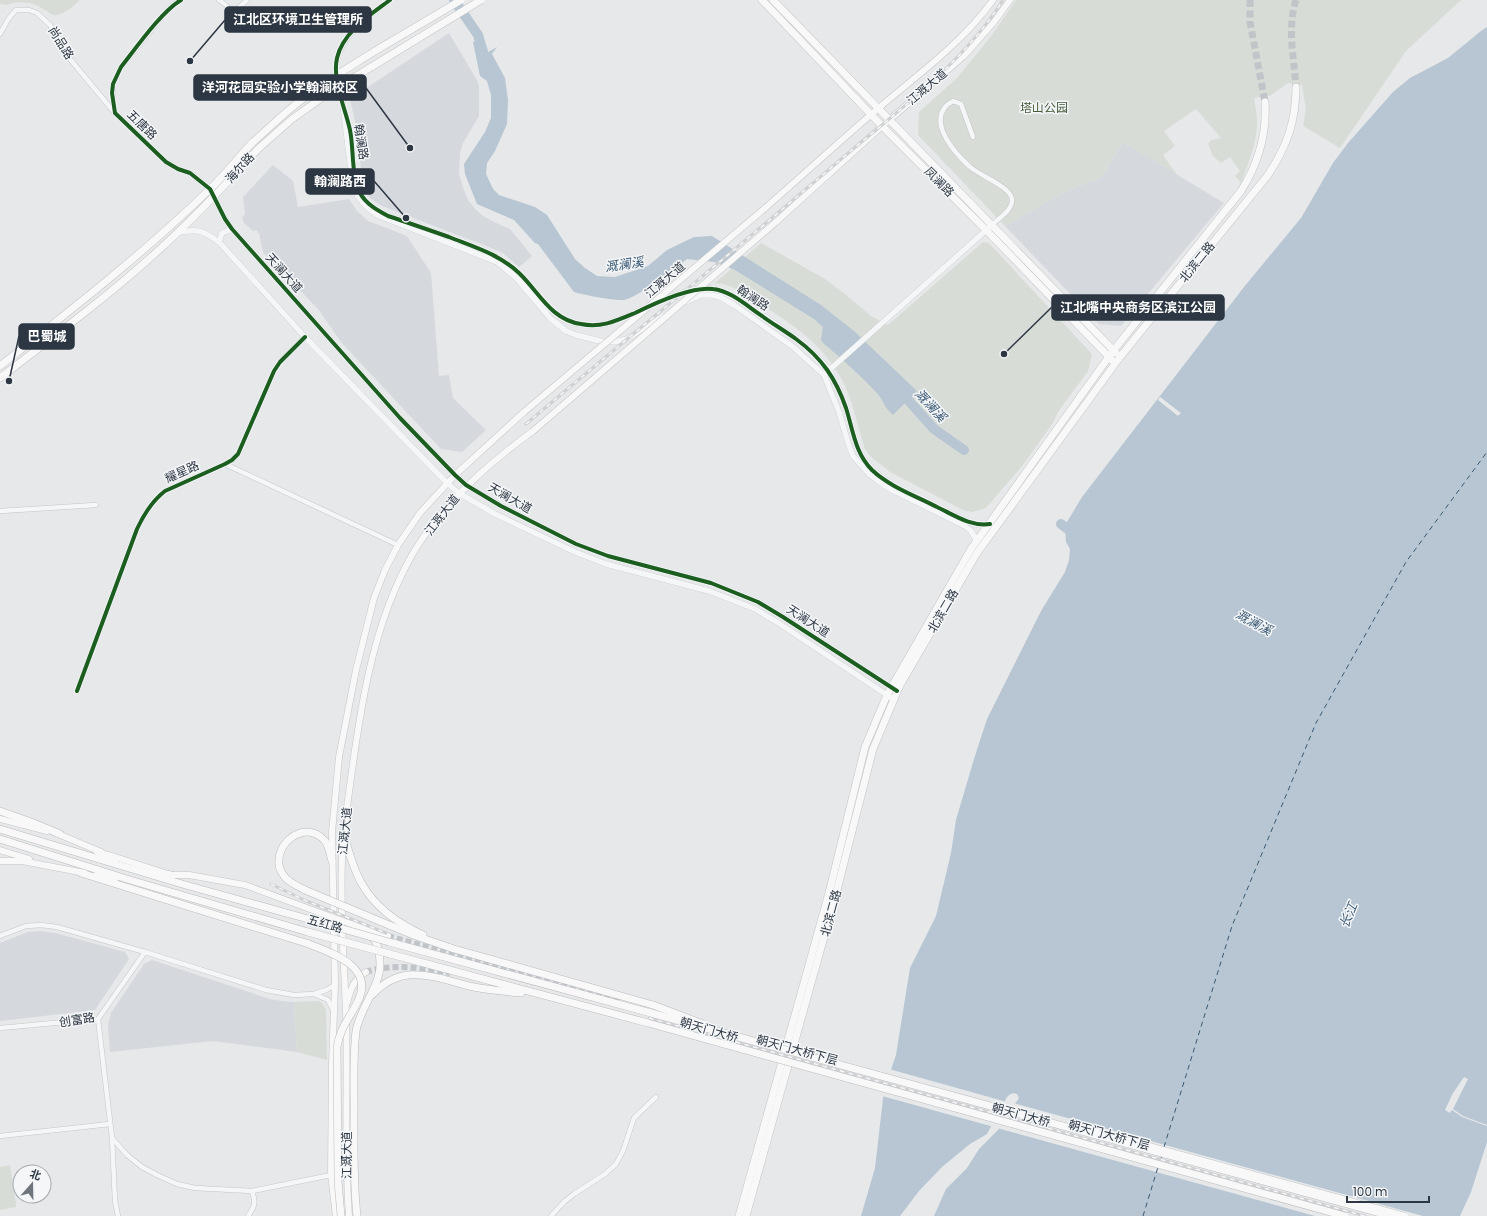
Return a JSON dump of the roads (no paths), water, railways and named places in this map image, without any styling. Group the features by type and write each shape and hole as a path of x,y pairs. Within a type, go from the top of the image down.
{"main road":[{"name":"海尔路","path":"0,366 115,275 152,243 210,189 252,143 286,113 346,69 461,0"},
{"name":"海尔路","path":"0,378 122,282 179,232 258,149 292,119 327,94 481,0"},
{"name":"凤澜路","path":"762,0 882,126 989,227"},
{"name":"凤澜路","path":"773,0 878,108 989,227 1111,354 1115,364"},
{"name":"江溉大道","path":"336,1216 331,1175 332,1064 335,985 332,832 339,757 356,670 374,598 385,570 398,545 420,513 455,475 524,412 764,209 878,108 953,46 983,14 993,0"},
{"name":"江溉大道","path":"349,1216 346,1181 346,1009 342,870 344,835 357,736 369,675 389,603 413,554 433,524 466,485 533,431 776,222 882,126 965,55 994,22 1010,0"},
{"name":"北滨二路","path":"746,1216 836,894 873,749 893,699 977,553 1120,357 1276,163 1288,137 1296,106 1296,87"},
{"name":"北滨二路","path":"739,1216 829,892 865,747 886,695 971,549 1111,354 1241,191 1254,167 1262,143 1266,117 1265,102"},
{"name":"凤澜路","path":"1111,354 1120,357"},
{"path":"0,811 60,834 128,867 171,875 190,875 245,885 364,928 389,939"},
{"path":"0,819 60,834"},
{"name":"五红路","path":"0,829 308,919 652,1009"},
{"path":"332,861 328,845 324,839 310,832 301,833 293,835 286,841 281,850 279,868 285,878 305,890 416,936 652,1009"},
{"path":"344,835 354,866 362,884 372,898 401,923 454,949"},
{"name":"五红路","path":"0,839 130,880 308,932 647,1024"},
{"path":"0,850 81,873 309,944 341,957 348,962 358,974 362,987 358,1002 348,1017 340,1034 337,1047 338,1181 341,1216"},
{"path":"97,851 171,875"},
{"path":"0,861 22,861 50,865"},
{"path":"81,873 130,880 169,900"},
{"path":"357,1216 354,1180 354,1056 357,1028 380,967 377,941 371,933 364,928"},
{"path":"346,1009 354,983 358,976 366,972"},
{"path":"365,1005 382,985 398,976 413,974 437,976 470,986 493,990 544,995"},
{"name":"朝天门大桥","path":"652,1009 742,1039 1391,1216"},
{"name":"朝天门大桥下层","path":"652,1009 1405,1216"},
{"name":"朝天门大桥","path":"647,1024 1345,1216"},
{"name":"朝天门大桥下层","path":"647,1024 1334,1216"}],"street":[{"name":"五唐路","path":"181,0 174,4 165,13 116,75 112,93 115,113 166,162 178,169 190,173 210,189"},
{"path":"219,0 233,12 238,27"},
{"path":"233,12 247,0"},
{"path":"342,98 336,77 337,58 343,43 354,29 390,0"},
{"name":"尚品路","path":"0,34 9,18 16,10 29,10 43,18 50,25 65,53 115,113"},
{"name":"翰澜路","path":"342,98 351,178 356,195 362,203 377,215 497,262 516,278 550,318 566,331 600,342 614,342 627,339 692,298 701,295 712,295 727,300 792,346 826,373 849,446 854,456 864,469 882,484 965,526 974,535 977,541"},
{"name":"翰澜路","path":"342,98 350,131 356,178 361,194 365,200 379,211 388,216 474,247 499,258 520,274 554,313 562,319 578,324 589,326 611,323 668,297 701,289 712,288 730,294 797,340 810,351 840,394 859,452 872,470 898,487 967,522 981,525 990,524"},
{"path":"826,373 1009,209 1012,201 1011,195 1005,189 970,167 945,139 940,123 945,107 953,101 961,104 973,137"},
{"name":"天澜大道","path":"210,189 213,198 232,229 400,418 466,485 501,506 576,544 608,556 711,583 758,602 890,688 897,691"},
{"name":"天澜大道","path":"179,232 195,229 204,232 219,242 305,337 447,483 459,493 495,514 575,552 606,564 709,591 755,609 893,699"},
{"path":"219,242 222,233 232,229"},
{"name":"耀星路","path":"77,691 137,530 147,510 165,490 225,464 238,454 274,371 280,362 305,337"},
{"path":"225,464 398,545"},
{"path":"0,511 96,505"},
{"path":"0,936 26,926 57,926 280,994 314,994 335,985"},
{"name":"创富路","path":"0,1028 98,1019 145,952"},
{"path":"314,994 328,1000 331,1004 334,1016"},
{"path":"98,1019 112,1138 115,1201 118,1216"},
{"path":"551,1216 569,1198 605,1174 616,1164 623,1151 634,1118 656,1097"},
{"path":"0,1136 110,1124"},
{"path":"112,1138 127,1155 142,1167 177,1184 195,1188 252,1191 331,1175"},
{"path":"248,1216 256,1201 252,1191"}],"water":[{"name":"长江","path":"1487,27 1487,1142 1471,1192 1460,1216 934,1216 946,1189 967,1168 979,1149 998,1130 1019,1098 1017,1094 1014,1093 1007,1097 987,1134 970,1144 942,1167 919,1191 900,1216 861,1216 875,1168 884,1090 896,1055 910,968 936,916 951,853 956,820 987,719 1041,611 1065,572 1069,560 1070,549 1066,542 1065,528 1067,522 1082,497 1244,287 1301,218 1333,163 1348,143 1393,92 1410,78 1448,58"},
{"path":"483,39 488,52 497,47 492,54 505,78 508,100 507,124 495,151 487,163 486,174 493,189 499,195 535,207 547,215 575,259 585,268 597,276 615,277 648,266 667,250 694,237 712,236 821,305 854,331 917,391 893,415 870,386 823,343 821,340 823,327 814,319 735,270 714,262 687,259 646,289 624,300 607,299 574,292 538,244 535,243 514,220 477,204 465,174 464,164 485,132 491,118 491,95 487,81 480,76 473,42"}],"waterway":[{"name":"溉澜溪","path":"454,0 478,35 483,52"},
{"name":"溉澜溪","path":"900,391 934,429 964,450"},
{"name":"溉澜溪","path":"1061,524 1076,535"}],"tunnel":[{"path":"1250,0 1250,22 1265,102"},
{"path":"1296,0 1292,21 1296,87"},
{"path":"388,936 619,1001"},
{"path":"366,972 376,969 408,967 450,973"}],"railway":[{"path":"526,424 905,106 948,67 968,46 987,24 1003,0"},
{"path":"271,884 304,900 386,933"},
{"path":"649,1018 1365,1216"}],"place":[{"name":"江北区环境卫生管理所","path":"190,61"},
{"name":"洋河花园实验小学翰澜校区","path":"410,148"},
{"name":"翰澜路西","path":"406,218"},
{"name":"江北嘴中央商务区滨江公园","path":"1004,354"},
{"name":"巴蜀城","path":"9,381"}],"park label":[{"name":"塔山公园","path":"1044,108"}]}
